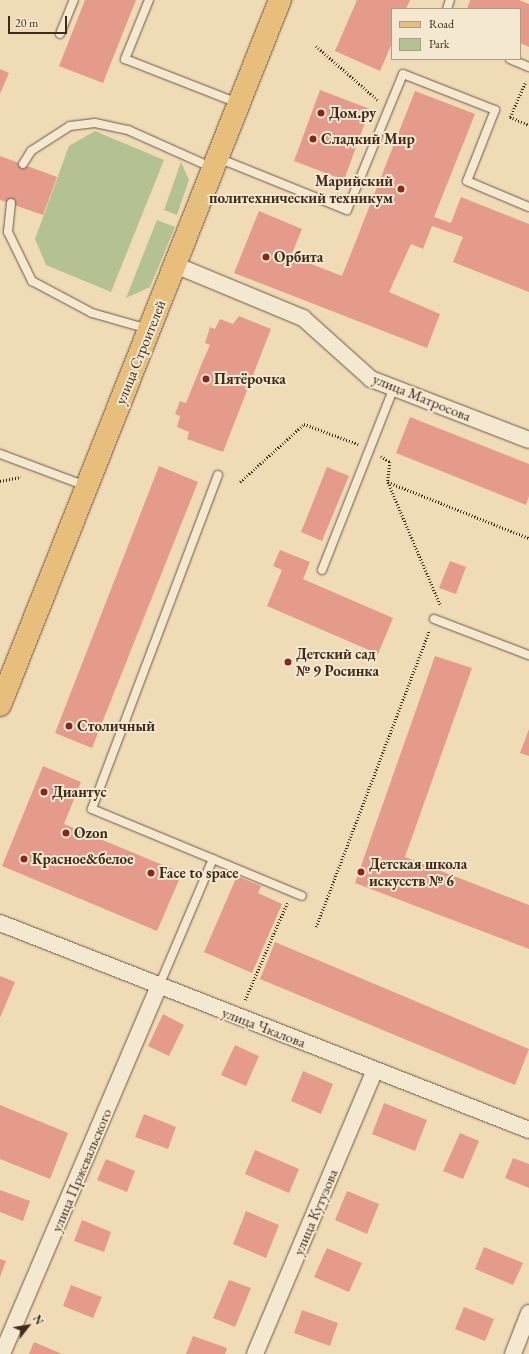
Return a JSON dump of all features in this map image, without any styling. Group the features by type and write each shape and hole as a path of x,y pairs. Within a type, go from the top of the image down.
{"main road":[{"name":"улица Строителей","path":"0,705 280,0"}],"street":[{"name":"улица Матросова","path":"175,265 303,318 372,379 529,440"},
{"name":"улица Чкалова","path":"0,923 529,1130"},
{"name":"улица Пржевальского","path":"2,1354 159,986"},
{"name":"улица Кутузова","path":"255,1354 375,1070"},
{"path":"513,1354 529,1313"}],"lane":[{"path":"60,34 74,0"},
{"path":"149,0 125,59 239,103"},
{"path":"512,60 529,67"},
{"path":"23,164 31,151 70,126 95,123 128,130 347,210 403,74 495,110 467,181 529,206"},
{"path":"11,204 8,232 32,281 92,313 149,330"},
{"path":"322,570 394,387"},
{"path":"0,454 87,487"},
{"path":"218,474 92,809 302,896"},
{"path":"434,619 529,655"},
{"path":"159,986 213,859"}],"path":[{"path":"316,46 388,109"},
{"path":"510,117 526,80"},
{"path":"495,110 529,125"},
{"path":"388,482 529,538"},
{"path":"316,927 434,619"},
{"path":"238,1017 292,891"}],"green space":[{"path":"95,131 164,160 111,292 46,265 35,239 69,146"},
{"path":"181,162 189,180 177,215 164,210"},
{"path":"157,220 175,227 150,287 126,298"}],"building":[{"path":"85,0 136,0 103,83 59,66"},
{"path":"357,0 410,0 406,8 391,8 391,45 380,71 335,51"},
{"path":"470,0 519,0 529,4 529,47 521,43 521,8 467,8"},
{"path":"0,69 9,73 0,94"},
{"path":"320,90 370,109 344,180 294,161"},
{"path":"415,91 475,114 434,217 451,223 461,197 529,224 529,292 453,262 463,237 432,226 423,249 411,244 389,292 440,314 427,348 234,273 259,211 302,229 291,256 342,276"},
{"path":"0,156 57,177 43,215 0,200"},
{"path":"239,316 271,329 223,452 187,439 189,432 177,427 180,416 175,414 180,401 186,403 210,345 205,343 210,327 215,329 220,319 233,324"},
{"path":"410,417 529,464 529,496 526,505 396,453"},
{"path":"159,466 198,482 92,748 55,733"},
{"path":"327,467 349,476 322,541 301,532"},
{"path":"280,550 310,562 303,579 393,618 378,654 267,606 282,570 273,566"},
{"path":"450,561 466,567 456,594 439,588"},
{"path":"435,656 472,668 405,857 529,905 529,949 355,883"},
{"path":"529,729 529,756 520,753"},
{"path":"43,766 81,782 64,824 182,873 157,931 2,866"},
{"path":"237,876 261,886 258,893 282,904 252,973 204,952"},
{"path":"275,942 529,1049 515,1085 260,979"},
{"path":"0,976 15,982 0,1018"},
{"path":"163,1014 184,1025 169,1056 148,1046"},
{"path":"235,1045 259,1056 246,1086 221,1075"},
{"path":"303,1071 333,1084 321,1114 291,1101"},
{"path":"384,1103 427,1120 415,1151 372,1134"},
{"path":"0,1105 68,1133 50,1179 0,1159"},
{"path":"144,1114 176,1127 168,1149 135,1137"},
{"path":"460,1133 479,1141 463,1179 443,1171"},
{"path":"255,1150 299,1169 289,1193 245,1174"},
{"path":"513,1158 529,1164 529,1188 505,1178"},
{"path":"106,1159 135,1171 127,1192 97,1180"},
{"path":"0,1190 30,1201 23,1221 0,1212"},
{"path":"347,1191 379,1204 367,1234 335,1220"},
{"path":"246,1211 279,1225 266,1258 233,1244"},
{"path":"82,1220 111,1232 104,1252 74,1241"},
{"path":"484,1247 523,1263 513,1285 475,1269"},
{"path":"327,1248 362,1263 349,1292 314,1277"},
{"path":"0,1259 6,1261 0,1277"},
{"path":"229,1280 251,1288 235,1327 213,1318"},
{"path":"71,1285 102,1297 93,1318 63,1306"},
{"path":"464,1307 494,1319 485,1341 455,1329"},
{"path":"302,1310 338,1323 330,1346 294,1333"},
{"path":"193,1336 227,1348 225,1354 186,1354"},
{"path":"34,1342 62,1354 29,1354"}],"place":[{"name":"Дом.ру","path":"321,113"},
{"name":"Сладкий Мир","path":"313,139"},
{"name":"Марийский политехнический техникум","path":"401,189"},
{"name":"Орбита","path":"266,257"},
{"name":"Пятёрочка","path":"206,379"},
{"name":"Детский сад № 9 Росинка","path":"288,662"},
{"name":"Столичный","path":"69,726"},
{"name":"Диантус","path":"44,792"},
{"name":"Ozon","path":"66,833"},
{"name":"Красное&белое","path":"24,859"},
{"name":"Детская школа искусств № 6","path":"361,872"},
{"name":"Face to space","path":"151,873"}]}
